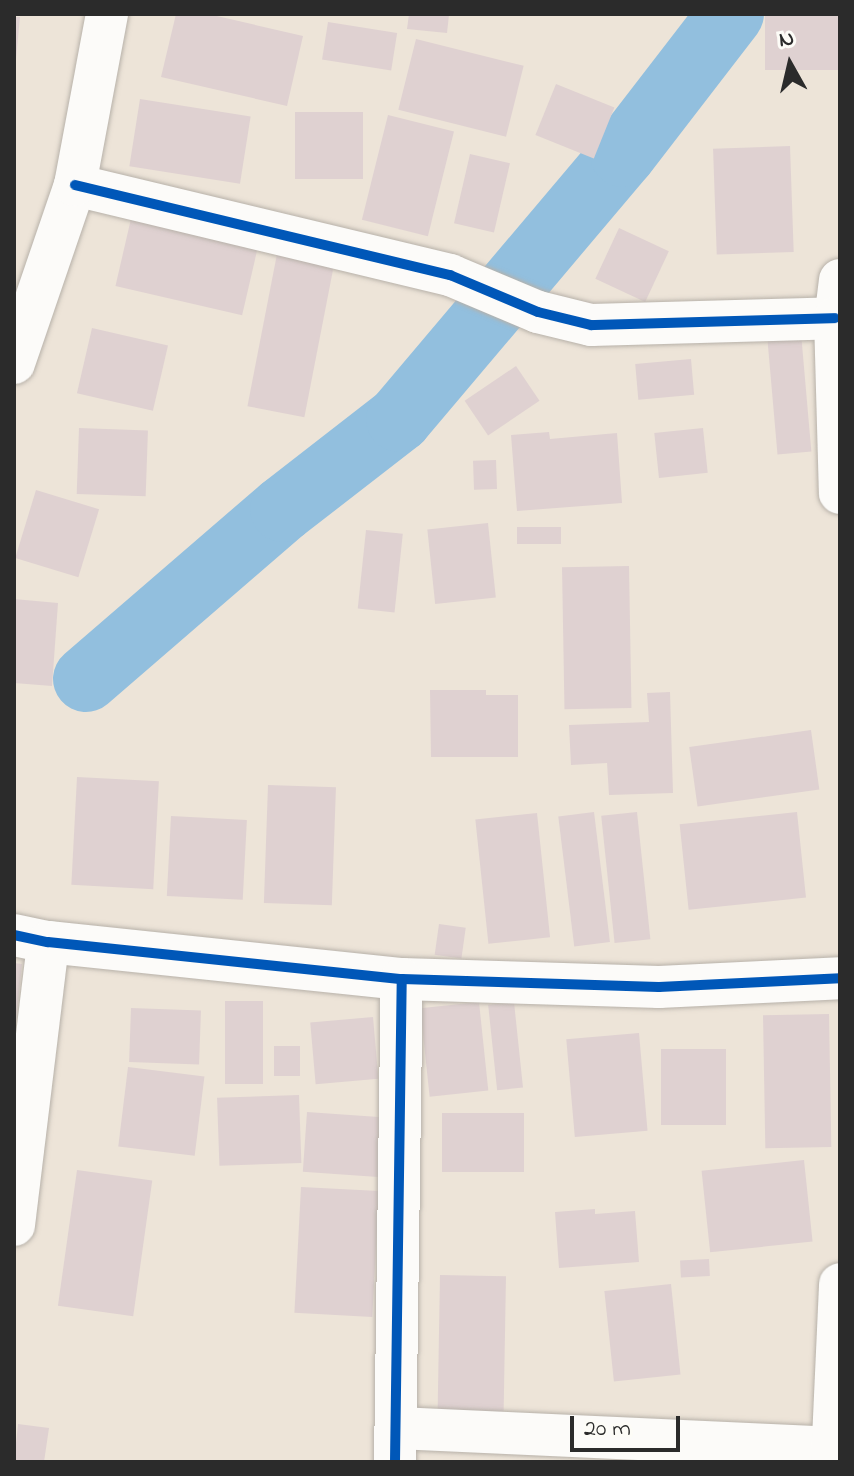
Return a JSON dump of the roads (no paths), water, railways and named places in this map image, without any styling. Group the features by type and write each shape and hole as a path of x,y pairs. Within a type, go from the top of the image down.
{"street":[{"path":"14,363 75,185 107,14"},
{"path":"75,185 450,275 538,312 591,325 837,299 840,493"},
{"path":"14,1225 31,938 402,979 659,987 840,978"},
{"path":"402,979 395,1445 832,1455 840,1284"}],"waterway":[{"path":"86,679 283,509 399,419 623,154 731,14"}]}
